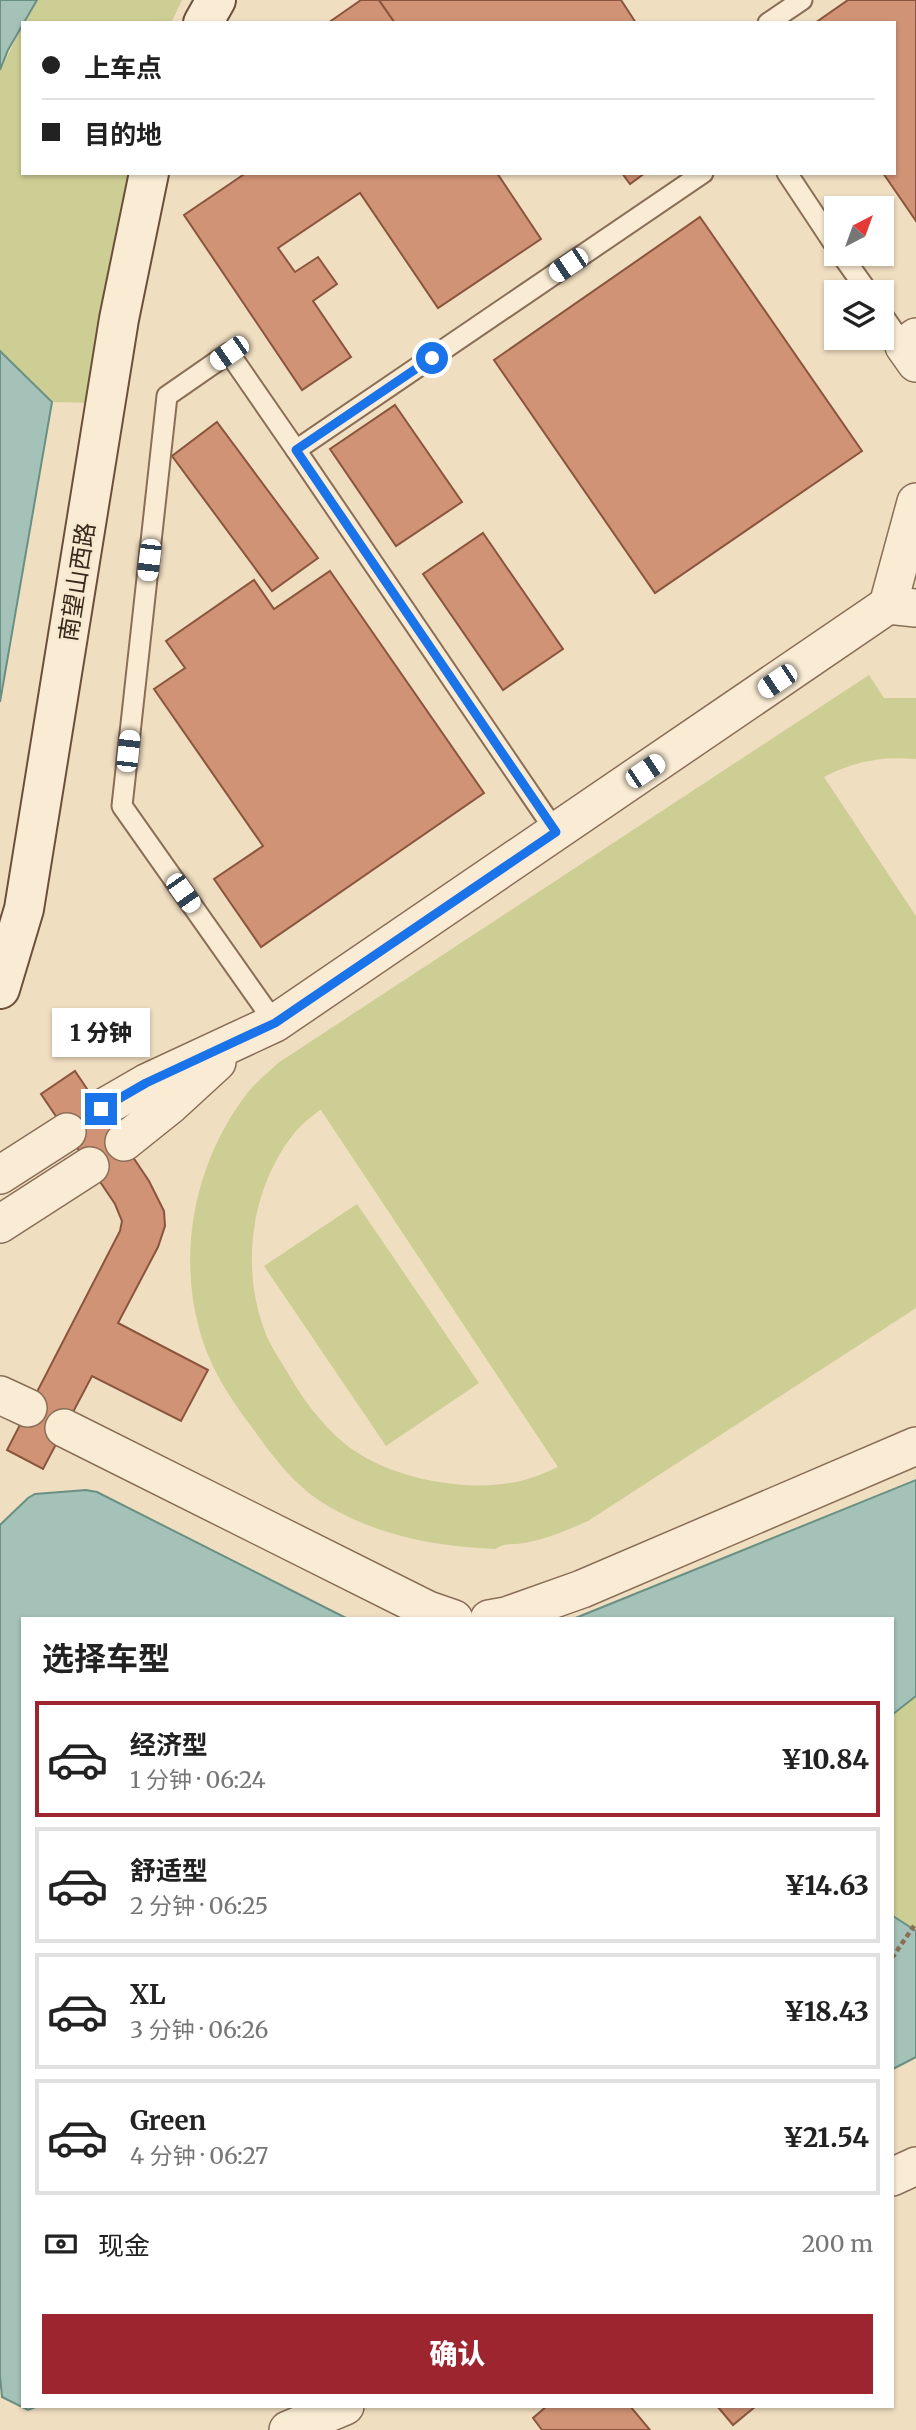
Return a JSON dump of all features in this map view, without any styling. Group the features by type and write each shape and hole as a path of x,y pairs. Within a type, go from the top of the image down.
{"street":[{"path":"204,21 216,0"},
{"name":"南望山西路","path":"0,989 24,909 119,319 149,175"},
{"path":"124,1142 260,1031 556,832 902,607 916,502"},
{"path":"101,1109 146,1083 260,1031"},
{"path":"0,1175 67,1132"},
{"path":"0,1224 90,1166"},
{"path":"64,1428 428,1610 448,1617"},
{"path":"500,1617 582,1589 916,1446"},
{"path":"894,2176 916,2166"},
{"path":"288,2430 340,2408"}],"lane":[{"path":"771,21 802,0"},
{"path":"296,450 700,175"},
{"path":"788,175 824,229"},
{"path":"894,328 912,349"},
{"path":"260,1031 122,806 167,396 229,353 556,832"}],"path":[{"path":"894,1955 914,1926"}],"green space":[{"path":"37,0 182,0 172,21 25,21"},
{"path":"21,28 21,175 129,175 92,403 52,402 0,351 0,71"},
{"path":"869,675 884,698 916,698 916,759 868,761 824,777 916,916 916,1308 588,1521 545,1538 495,1549 428,1542 385,1531 343,1514 302,1487 275,1458 235,1404 220,1380 199,1328 190,1266 191,1235 204,1174 216,1145 248,1092 278,1063","holes":["321,1110 558,1467 506,1484 458,1484 408,1475 385,1467 345,1444 320,1419 298,1390 272,1347 257,1307 252,1254 254,1227 269,1176 281,1153 296,1131"]},
{"path":"357,1204 479,1383 386,1446 264,1266"},
{"path":"916,1696 916,1931 894,1917 894,1713"}],"water":[{"path":"0,0 37,0 25,21 21,21 21,28 0,70"},
{"path":"0,351 52,402 0,702"},
{"path":"916,1480 916,1696 894,1713 894,1617 578,1617"},
{"path":"86,1490 97,1492 344,1617 21,1617 21,2406 2,2397 0,2376 0,1525 35,1494"},
{"path":"894,1917 916,1931 916,2057 894,2068"}],"building":[{"path":"361,0 379,0 394,21 331,21"},
{"path":"379,0 621,0 635,21 394,21"},
{"path":"848,0 916,0 916,221 884,175 896,175 896,21 818,21"},
{"path":"243,175 498,175 541,239 438,308 360,193 278,248 295,272 318,257 337,284 313,301 351,357 302,390 184,215"},
{"path":"623,175 642,175 630,184"},
{"path":"700,217 862,451 655,593 494,360"},
{"path":"395,405 462,502 396,546 330,449"},
{"path":"217,422 318,558 272,591 172,456"},
{"path":"483,533 563,649 503,690 423,574"},
{"path":"330,571 484,793 261,947 214,879 263,846 154,689 185,668 166,641 254,580 274,609"},
{"path":"75,1071 149,1181 164,1211 165,1226 158,1247 118,1323 208,1370 181,1421 92,1376 43,1469 7,1450 120,1231 122,1221 115,1204 41,1094"},
{"path":"545,2408 632,2408 650,2430 542,2430 533,2418"},
{"path":"719,2408 754,2408 733,2425"}],"route":[{"path":"101,1109 146,1083 275,1023 556,832 296,450 432,358"}]}
